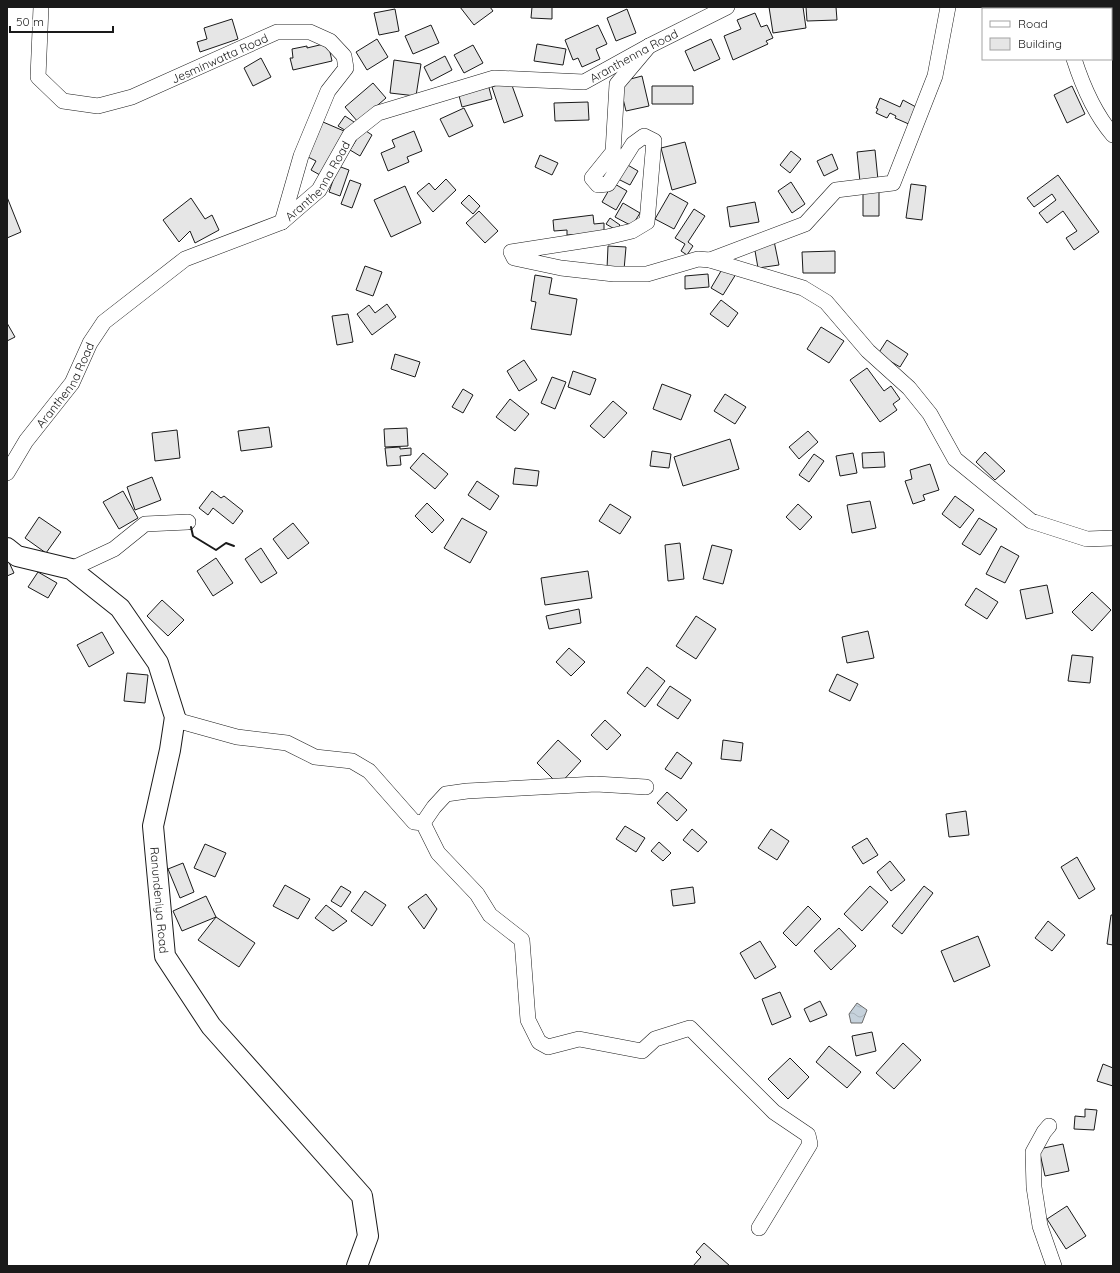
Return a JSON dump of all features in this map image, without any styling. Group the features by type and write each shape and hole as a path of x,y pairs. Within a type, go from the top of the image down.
{"main road":[{"name":"Ranundeniya Road","path":"7,548 17,556 71,569 120,608 158,663 175,717 170,750 153,826 165,956 211,1026 362,1196 368,1236 357,1266"}],"street":[{"name":"Jesminwatta Road","path":"41,7 38,77 63,101 98,106 132,97 277,32 310,32 330,41 344,56 346,68 328,91 301,156 282,222"},
{"name":"Aranthenna Road","path":"7,473 26,441 72,383 90,343 104,322 185,259 282,222 319,190 350,135 378,113 494,78 584,82 649,46 727,7"},
{"path":"710,260 806,224 836,190 893,183 935,76 948,7"},
{"path":"649,46 617,84 612,152 592,178 598,185 608,184 633,144 644,136 654,142 647,222 632,231 607,237 511,252 514,258 561,268 614,274 647,274 698,259 710,260 802,288 826,302 868,351 909,388 930,414 955,459 1031,521 1087,539 1113,538"},
{"path":"1074,60 1084,86 1108,123 1113,134"},
{"path":"71,569 114,549 145,524 188,522"},
{"path":"175,717 183,722 237,737 287,743 315,757 352,761 369,771 414,822 424,823"},
{"path":"424,823 434,807 446,794 467,791 596,784 646,787"},
{"path":"424,823 438,853 477,894 490,915 522,940 528,1020 539,1042 548,1047 579,1039 642,1051 655,1039 690,1028 774,1112 808,1135 810,1144 759,1228"},
{"path":"1049,1126 1033,1152 1034,1188 1040,1226 1054,1266"}],"water":[{"path":"857,1003 867,1010 862,1023 851,1023 849,1014"}],"building":[{"path":"460,7 490,7 493,11 474,25"},
{"path":"532,7 552,7 552,19 531,18"},
{"path":"769,7 803,7 806,28 773,33"},
{"path":"806,7 836,7 837,20 807,21"},
{"path":"395,9 399,31 379,35 374,13"},
{"path":"627,9 636,33 616,41 607,18"},
{"path":"755,13 761,27 767,25 773,38 766,41 768,44 733,60 724,36 741,29 737,20"},
{"path":"232,19 238,39 200,52 197,42 207,39 204,28"},
{"path":"431,25 439,43 413,54 405,36"},
{"path":"598,25 607,44 596,49 600,59 582,67 578,58 573,60 565,40"},
{"path":"377,39 388,57 367,70 356,52"},
{"path":"711,39 720,59 694,71 685,51"},
{"path":"328,43 332,61 293,70 290,58 293,58 292,49 307,46 307,48"},
{"path":"537,44 566,49 563,65 534,61"},
{"path":"473,45 483,63 464,73 454,55"},
{"path":"445,56 452,70 431,81 424,67"},
{"path":"261,58 271,77 253,86 244,68"},
{"path":"394,60 421,64 416,96 390,93"},
{"path":"642,76 649,106 626,111 619,82"},
{"path":"510,80 523,116 504,123 492,87"},
{"path":"373,83 386,98 358,122 345,107"},
{"path":"488,84 492,99 462,107 458,92"},
{"path":"652,86 693,86 693,104 652,104"},
{"path":"1072,86 1085,114 1067,123 1054,95"},
{"path":"880,98 900,107 903,100 916,107 911,125 895,118 896,116 890,113 887,118 876,113 878,109 876,108"},
{"path":"588,102 589,120 555,121 554,103"},
{"path":"464,108 473,126 449,137 440,119"},
{"path":"345,116 354,122 348,132 338,126"},
{"path":"323,122 344,131 320,175 311,170 316,161 306,156"},
{"path":"363,129 372,135 360,156 350,150"},
{"path":"414,131 422,151 407,157 409,162 388,171 381,153 395,147 392,140"},
{"path":"685,142 696,183 672,190 661,148"},
{"path":"875,150 878,180 860,182 857,152"},
{"path":"791,151 801,159 790,173 780,165"},
{"path":"832,154 838,169 824,176 817,161"},
{"path":"540,155 558,163 552,175 535,167"},
{"path":"626,164 638,171 630,185 618,179"},
{"path":"338,166 349,170 340,196 329,192"},
{"path":"1058,175 1099,232 1074,250 1066,238 1077,231 1063,211 1047,223 1039,213 1056,200 1052,194 1034,207 1027,198"},
{"path":"446,179 456,190 433,212 417,193 429,183 435,190"},
{"path":"350,180 361,184 352,208 341,204"},
{"path":"791,182 805,204 792,213 778,191"},
{"path":"613,183 627,191 616,210 602,202"},
{"path":"911,184 926,186 922,220 906,218"},
{"path":"405,186 421,223 391,237 374,200"},
{"path":"863,190 879,190 879,216 863,216"},
{"path":"670,193 688,203 674,229 655,219"},
{"path":"469,195 480,206 473,214 461,203"},
{"path":"7,197 21,232 7,238"},
{"path":"191,198 205,219 212,215 219,230 195,243 190,231 179,242 163,220"},
{"path":"755,202 759,222 730,227 727,207"},
{"path":"623,203 640,213 632,226 615,217"},
{"path":"694,209 705,216 688,242 693,246 687,255 681,251 685,244 675,238"},
{"path":"479,211 498,231 485,243 466,223"},
{"path":"593,215 594,224 604,223 604,233 567,235 567,230 554,231 553,220"},
{"path":"610,218 620,225 616,230 606,224"},
{"path":"774,241 779,265 758,268 754,245"},
{"path":"608,246 626,247 624,270 607,269"},
{"path":"835,251 835,273 803,273 802,252"},
{"path":"365,266 382,272 373,296 356,290"},
{"path":"724,266 736,274 723,295 711,288"},
{"path":"708,274 709,287 685,289 685,276"},
{"path":"535,275 552,278 549,294 577,299 571,335 531,329 536,302 531,301"},
{"path":"721,300 738,313 728,327 710,314"},
{"path":"387,304 396,317 372,335 357,314 369,305 375,313"},
{"path":"348,314 353,342 337,345 332,316"},
{"path":"7,323 15,337 7,341"},
{"path":"821,327 844,341 829,363 807,349"},
{"path":"887,340 908,354 900,367 878,354"},
{"path":"395,354 420,362 415,377 391,369"},
{"path":"524,360 537,380 519,391 507,371"},
{"path":"867,368 884,391 891,386 900,399 893,404 897,410 880,422 850,380"},
{"path":"573,371 596,379 590,395 568,387"},
{"path":"552,377 566,382 555,409 541,403"},
{"path":"662,384 691,395 681,420 653,409"},
{"path":"463,389 473,395 463,413 452,407"},
{"path":"725,394 746,407 735,424 714,411"},
{"path":"510,399 529,414 515,431 496,417"},
{"path":"613,401 627,413 604,438 590,426"},
{"path":"269,427 272,447 241,451 238,431"},
{"path":"407,428 408,446 385,447 384,429"},
{"path":"177,430 180,458 155,461 152,433"},
{"path":"808,431 818,442 799,459 789,447"},
{"path":"730,439 739,469 683,486 674,457"},
{"path":"400,447 400,449 411,448 411,455 400,456 401,465 387,466 385,448"},
{"path":"652,451 671,454 669,468 650,466"},
{"path":"884,452 885,467 863,468 862,453"},
{"path":"985,452 1005,471 995,480 976,462"},
{"path":"423,453 448,474 435,489 410,468"},
{"path":"853,453 857,473 840,476 836,456"},
{"path":"814,454 824,461 809,482 799,475"},
{"path":"930,464 939,490 923,495 925,500 913,504 905,481 912,479 910,470"},
{"path":"515,468 539,471 537,486 513,484"},
{"path":"152,477 161,500 135,510 127,487"},
{"path":"477,481 499,496 490,510 468,495"},
{"path":"123,491 138,518 119,529 103,502"},
{"path":"212,491 221,498 224,496 243,511 233,524 213,508 208,515 199,508"},
{"path":"955,496 974,510 960,528 942,514"},
{"path":"870,501 876,528 852,533 847,505"},
{"path":"427,503 444,520 432,533 415,516"},
{"path":"610,504 631,517 620,534 599,521"},
{"path":"798,504 812,517 800,530 786,517"},
{"path":"39,517 61,532 46,553 25,538"},
{"path":"462,518 487,532 470,563 444,548"},
{"path":"979,518 997,529 980,555 962,544"},
{"path":"293,523 309,543 288,559 273,539"},
{"path":"680,543 684,579 668,581 665,545"},
{"path":"712,545 732,550 723,584 703,579"},
{"path":"1001,546 1019,556 1005,583 986,574"},
{"path":"261,548 277,573 261,583 245,559"},
{"path":"7,558 14,573 7,576"},
{"path":"216,558 233,583 213,596 197,571"},
{"path":"588,571 592,598 545,605 541,578"},
{"path":"38,572 57,583 48,598 28,587"},
{"path":"1047,585 1053,613 1026,619 1020,590"},
{"path":"976,588 998,602 987,619 965,605"},
{"path":"1092,592 1111,610 1092,631 1072,612"},
{"path":"162,600 184,620 168,636 147,616"},
{"path":"579,609 581,623 549,629 546,616"},
{"path":"696,616 716,629 696,659 676,646"},
{"path":"868,631 874,658 847,663 842,637"},
{"path":"102,632 114,653 89,667 77,645"},
{"path":"569,648 585,662 571,676 556,662"},
{"path":"1072,655 1093,657 1090,683 1068,681"},
{"path":"647,667 665,681 645,707 627,693"},
{"path":"127,673 148,675 145,703 124,701"},
{"path":"837,674 858,684 850,701 829,691"},
{"path":"670,686 691,700 678,719 657,705"},
{"path":"605,720 621,735 607,750 591,735"},
{"path":"558,740 581,761 559,785 537,763"},
{"path":"723,740 743,743 741,761 721,759"},
{"path":"677,752 692,763 681,779 665,769"},
{"path":"667,792 687,810 677,821 657,803"},
{"path":"966,811 969,835 949,837 946,814"},
{"path":"625,826 645,838 636,852 616,839"},
{"path":"692,829 707,842 698,852 683,840"},
{"path":"771,829 789,841 777,860 758,848"},
{"path":"867,838 878,855 863,864 852,847"},
{"path":"659,842 671,853 663,861 651,851"},
{"path":"205,844 226,853 215,877 194,868"},
{"path":"1077,857 1095,889 1079,899 1061,867"},
{"path":"890,861 905,880 891,891 877,872"},
{"path":"183,863 194,892 180,898 168,869"},
{"path":"285,885 310,899 298,919 273,906"},
{"path":"341,886 351,892 341,907 331,901"},
{"path":"870,886 888,902 862,931 844,914"},
{"path":"924,886 933,893 902,934 892,926"},
{"path":"693,887 695,903 673,906 671,890"},
{"path":"365,891 386,905 372,926 351,911"},
{"path":"426,894 437,909 424,929 408,907"},
{"path":"206,896 216,917 182,931 173,911"},
{"path":"326,905 347,921 333,931 315,918"},
{"path":"808,906 821,919 796,946 783,933"},
{"path":"1111,915 1113,915 1113,945 1107,944"},
{"path":"216,917 255,943 239,967 198,940"},
{"path":"1048,921 1065,935 1052,951 1035,938"},
{"path":"839,928 856,946 831,970 814,951"},
{"path":"978,936 990,966 954,982 941,951"},
{"path":"760,941 776,967 755,979 740,953"},
{"path":"780,992 791,1017 772,1025 762,999"},
{"path":"820,1001 827,1015 810,1022 804,1009"},
{"path":"872,1032 876,1051 856,1056 852,1036"},
{"path":"903,1043 921,1060 894,1089 876,1073"},
{"path":"829,1046 861,1072 847,1088 816,1062"},
{"path":"790,1058 809,1077 788,1099 768,1079"},
{"path":"1103,1064 1113,1068 1113,1086 1097,1081"},
{"path":"1085,1109 1097,1110 1094,1130 1074,1129 1075,1116 1085,1117"},
{"path":"1063,1144 1069,1171 1045,1176 1039,1149"},
{"path":"1067,1206 1086,1236 1066,1249 1047,1219"},
{"path":"704,1243 730,1266 693,1266 701,1257 696,1252"}],"wall":[{"path":"191,527 193,536 216,550 226,543 234,546"}]}
